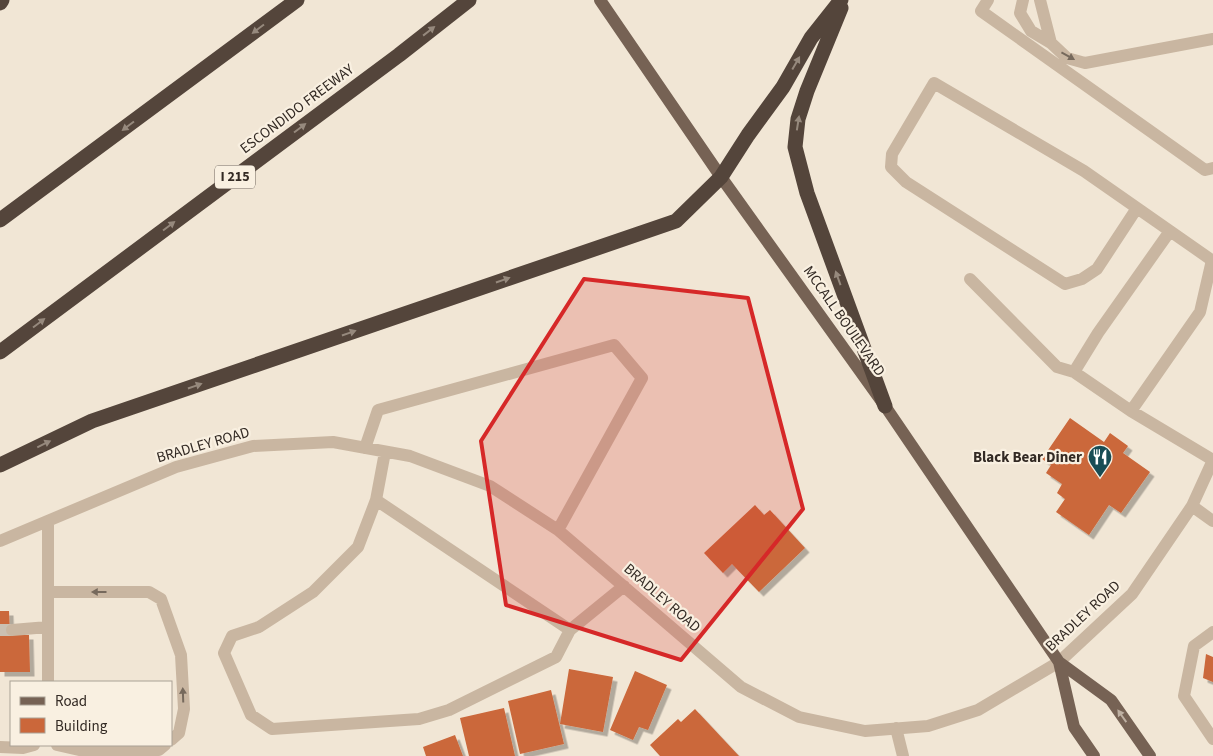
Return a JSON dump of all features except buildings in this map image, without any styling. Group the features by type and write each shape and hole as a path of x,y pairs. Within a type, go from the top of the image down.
{"highway":[{"path":"0,220 298,0"},
{"name":"ESCONDIDO FREEWAY","path":"0,352 399,55 469,0"},
{"path":"0,465 92,422 676,221 722,177 748,135 783,86 811,38 842,0"},
{"path":"842,0 798,119 796,147 807,193 885,406"}],"main road":[{"name":"MCCALL BOULEVARD","path":"600,0 722,177 885,406 1059,662 1111,700 1150,756"},
{"name":"MCCALL BOULEVARD","path":"1059,662 1074,727 1094,756"}],"street":[{"path":"988,0 981,11 1205,170 1213,168"},
{"path":"1023,0 1020,13 1031,31 1051,43 1068,58 1085,62 1213,39"},
{"path":"1040,0 1051,43"},
{"path":"1131,411 1200,312 1213,261 1084,171 934,83 892,154 892,167 906,182 1065,284 1082,279 1097,270 1137,208"},
{"path":"1074,372 1098,333 1170,231"},
{"path":"970,279 1057,367 1074,372 1131,411 1213,460"},
{"path":"365,448 378,410 614,345 642,378 558,530"},
{"name":"BRADLEY ROAD","path":"0,541 176,467 253,446 333,442 410,456 490,486 558,530 749,692 799,717 865,730 928,726 978,710 1059,662 1132,594 1192,506 1213,460"},
{"path":"385,452 376,500 358,548 313,592 259,627 232,636 224,653 251,715 272,729 419,718 449,710 556,657 570,630 624,586"},
{"path":"376,500 570,630"},
{"path":"1192,506 1213,521"},
{"path":"48,521 48,681"},
{"path":"48,592 149,592 161,599 182,655 184,709 179,733 172,739"},
{"path":"12,630 48,627"},
{"path":"1213,632 1194,646 1184,696 1213,739"},
{"path":"896,728 903,756"},
{"path":"0,748 23,748 30,746"},
{"path":"62,746 84,751 160,750 164,746"}],"highlighted area":[{"path":"584,279 748,298 803,509 681,660 506,605 481,441"}],"tunnel":[{"path":"0,630 12,630"}],"place":[{"name":"Black Bear Diner","path":"1100,478"}]}
